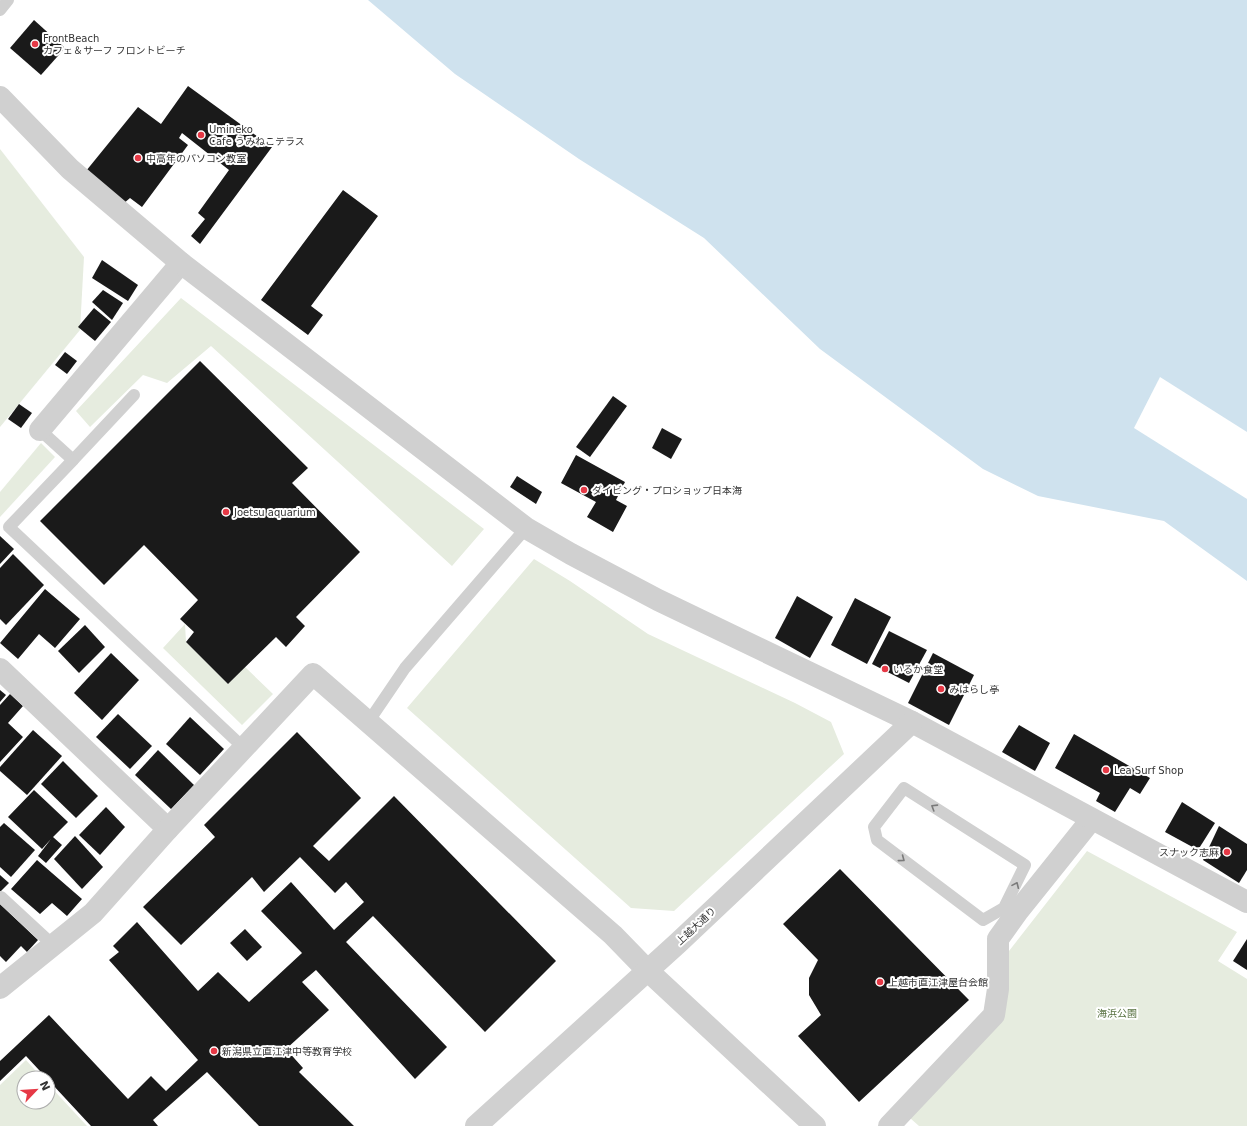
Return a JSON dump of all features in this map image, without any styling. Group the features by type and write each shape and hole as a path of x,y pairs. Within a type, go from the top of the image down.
{"street":[{"path":"0,97 70,169 181,263 526,528 571,554 658,600 912,722 1091,820 1247,902"},
{"path":"40,430 181,263"},
{"path":"0,669 168,829"},
{"path":"0,988 93,913 168,829 245,749 313,674 369,721 607,930 647,970 815,1126"},
{"name":"上越大通り","path":"476,1126 684,938 912,722"},
{"path":"889,1126 994,1015 998,989 998,939 1011,909 1091,820"}],"lane":[{"path":"0,10 8,0"},
{"path":"134,395 9,527 245,749"},
{"path":"40,430 73,460"},
{"path":"369,721 404,668 526,528"},
{"path":"904,788 1025,865 1011,909 983,920 877,840 874,827 904,788"},
{"path":"1,897 53,945"}],"green space":[{"path":"0,149 84,257 80,330 0,427"},
{"path":"181,298 484,529 452,566 211,346 167,383 143,375 90,427 76,411"},
{"path":"41,443 55,457 0,517 0,492"},
{"path":"534,559 570,581 648,634 795,703 831,722 844,754 674,911 631,908 407,708"},
{"path":"185,624 186,642 228,684 245,667 273,694 242,725 163,648"},
{"name":"海浜公園","path":"1087,851 1237,932 1218,961 1247,979 1247,1126 919,1126 910,1118 1005,1011 1009,951"},
{"path":"26,1060 35,1070 16,1070 16,1110 56,1110 56,1093 87,1126 0,1126 0,1085"}],"water":[{"path":"368,0 1247,0 1247,581 1164,521 1038,496 983,469 820,349 704,238 579,159 455,74"}],"pier":[{"path":"1160,377 1247,432 1247,499 1134,428"}],"building":[{"path":"34,20 65,48 41,75 10,48"},
{"path":"188,86 272,147 200,244 191,236 205,219 198,213 229,170 182,133 179,138 188,145 142,207 130,198 123,204 86,171 138,107 161,124"},
{"path":"343,190 378,216 311,306 323,315 308,335 261,300"},
{"path":"102,260 138,285 128,301 92,278"},
{"path":"103,290 123,303 112,320 92,302"},
{"path":"94,308 111,322 95,341 78,327"},
{"path":"65,352 77,361 67,374 55,365"},
{"path":"200,361 308,468 292,483 360,552 296,617 305,626 286,647 276,637 228,684 186,642 194,632 180,619 198,600 144,545 104,585 40,521"},
{"path":"613,396 627,406 590,457 576,447"},
{"path":"19,404 32,413 21,428 8,419"},
{"path":"662,428 682,439 671,459 652,448"},
{"path":"576,455 625,482 616,500 627,506 613,532 587,517 596,502 561,483"},
{"path":"517,476 542,492 536,504 510,487"},
{"path":"0,536 14,549 0,564"},
{"path":"13,554 44,585 6,625 0,619 0,568"},
{"path":"45,589 80,619 55,648 39,634 18,659 0,643"},
{"path":"797,596 833,617 810,658 775,638"},
{"path":"855,598 891,617 867,664 831,645"},
{"path":"85,625 105,647 79,673 58,651"},
{"path":"889,631 927,650 909,683 872,664"},
{"path":"111,653 139,680 102,720 74,693"},
{"name":"みはらし亭","path":"933,653 974,675 949,725 908,703"},
{"path":"0,690 6,695 0,702"},
{"path":"10,694 23,706 8,723 23,737 0,762 0,705"},
{"path":"118,714 152,746 130,769 96,737"},
{"path":"190,717 224,749 200,775 166,744"},
{"path":"1019,725 1050,743 1035,771 1002,752"},
{"path":"33,730 62,756 27,795 0,771 0,767"},
{"path":"297,732 361,798 313,846 329,861 394,796 556,961 485,1032 373,916 346,942 447,1047 415,1079 316,970 302,982 329,1010 286,1049 303,1068 299,1072 354,1126 259,1126 207,1072 153,1120 158,1126 91,1126 56,1088 56,1070 39,1070 26,1056 0,1081 0,1061 49,1015 128,1099 151,1076 166,1091 198,1060 109,960 119,952 113,946 137,922 198,991 218,972 249,1002 302,953 261,911 291,882 334,930 364,902 346,882 335,893 300,857 264,892 252,877 181,945 143,907 215,837 204,825"},
{"path":"1074,734 1150,778 1140,794 1130,788 1115,812 1096,801 1100,793 1055,768"},
{"path":"158,750 194,785 171,809 135,775"},
{"path":"63,761 98,796 76,818 41,784"},
{"path":"34,790 68,822 53,837 62,845 46,863 38,856 51,839 42,849 8,817"},
{"path":"1182,802 1215,823 1198,850 1165,832"},
{"path":"106,807 125,827 100,855 79,835"},
{"path":"4,823 35,850 11,877 0,867 0,827"},
{"name":"スナック志麻","path":"1219,826 1247,844 1247,870 1239,883 1203,860"},
{"path":"75,836 103,867 82,889 54,859"},
{"path":"37,860 82,899 67,916 52,903 40,914 11,889"},
{"name":"上越市直江津屋台会館","path":"840,869 969,1000 859,1102 798,1036 821,1015 809,995 809,978 818,960 783,924"},
{"path":"0,875 9,883 0,892"},
{"path":"0,904 38,940 27,952 21,946 6,962 0,956"},
{"path":"245,929 262,947 247,961 230,943"},
{"path":"1247,939 1247,970 1233,961"}],"place":[{"name":"FrontBeach カフェ＆サーフ フロントビーチ","path":"35,44"},
{"name":"Umineko Cafe うみねこテラス","path":"201,135"},
{"name":"中高年のパソコン教室","path":"138,158"},
{"name":"ダイビング・プロショップ日本海","path":"584,490"},
{"name":"Joetsu aquarium","path":"226,512"},
{"name":"いるか食堂","path":"885,669"},
{"name":"みはらし亭","path":"941,689"},
{"name":"Lea Surf Shop","path":"1106,770"},
{"name":"スナック志麻","path":"1227,852"},
{"name":"上越市直江津屋台会館","path":"880,982"},
{"name":"新潟県立直江津中等教育学校","path":"214,1051"}]}
